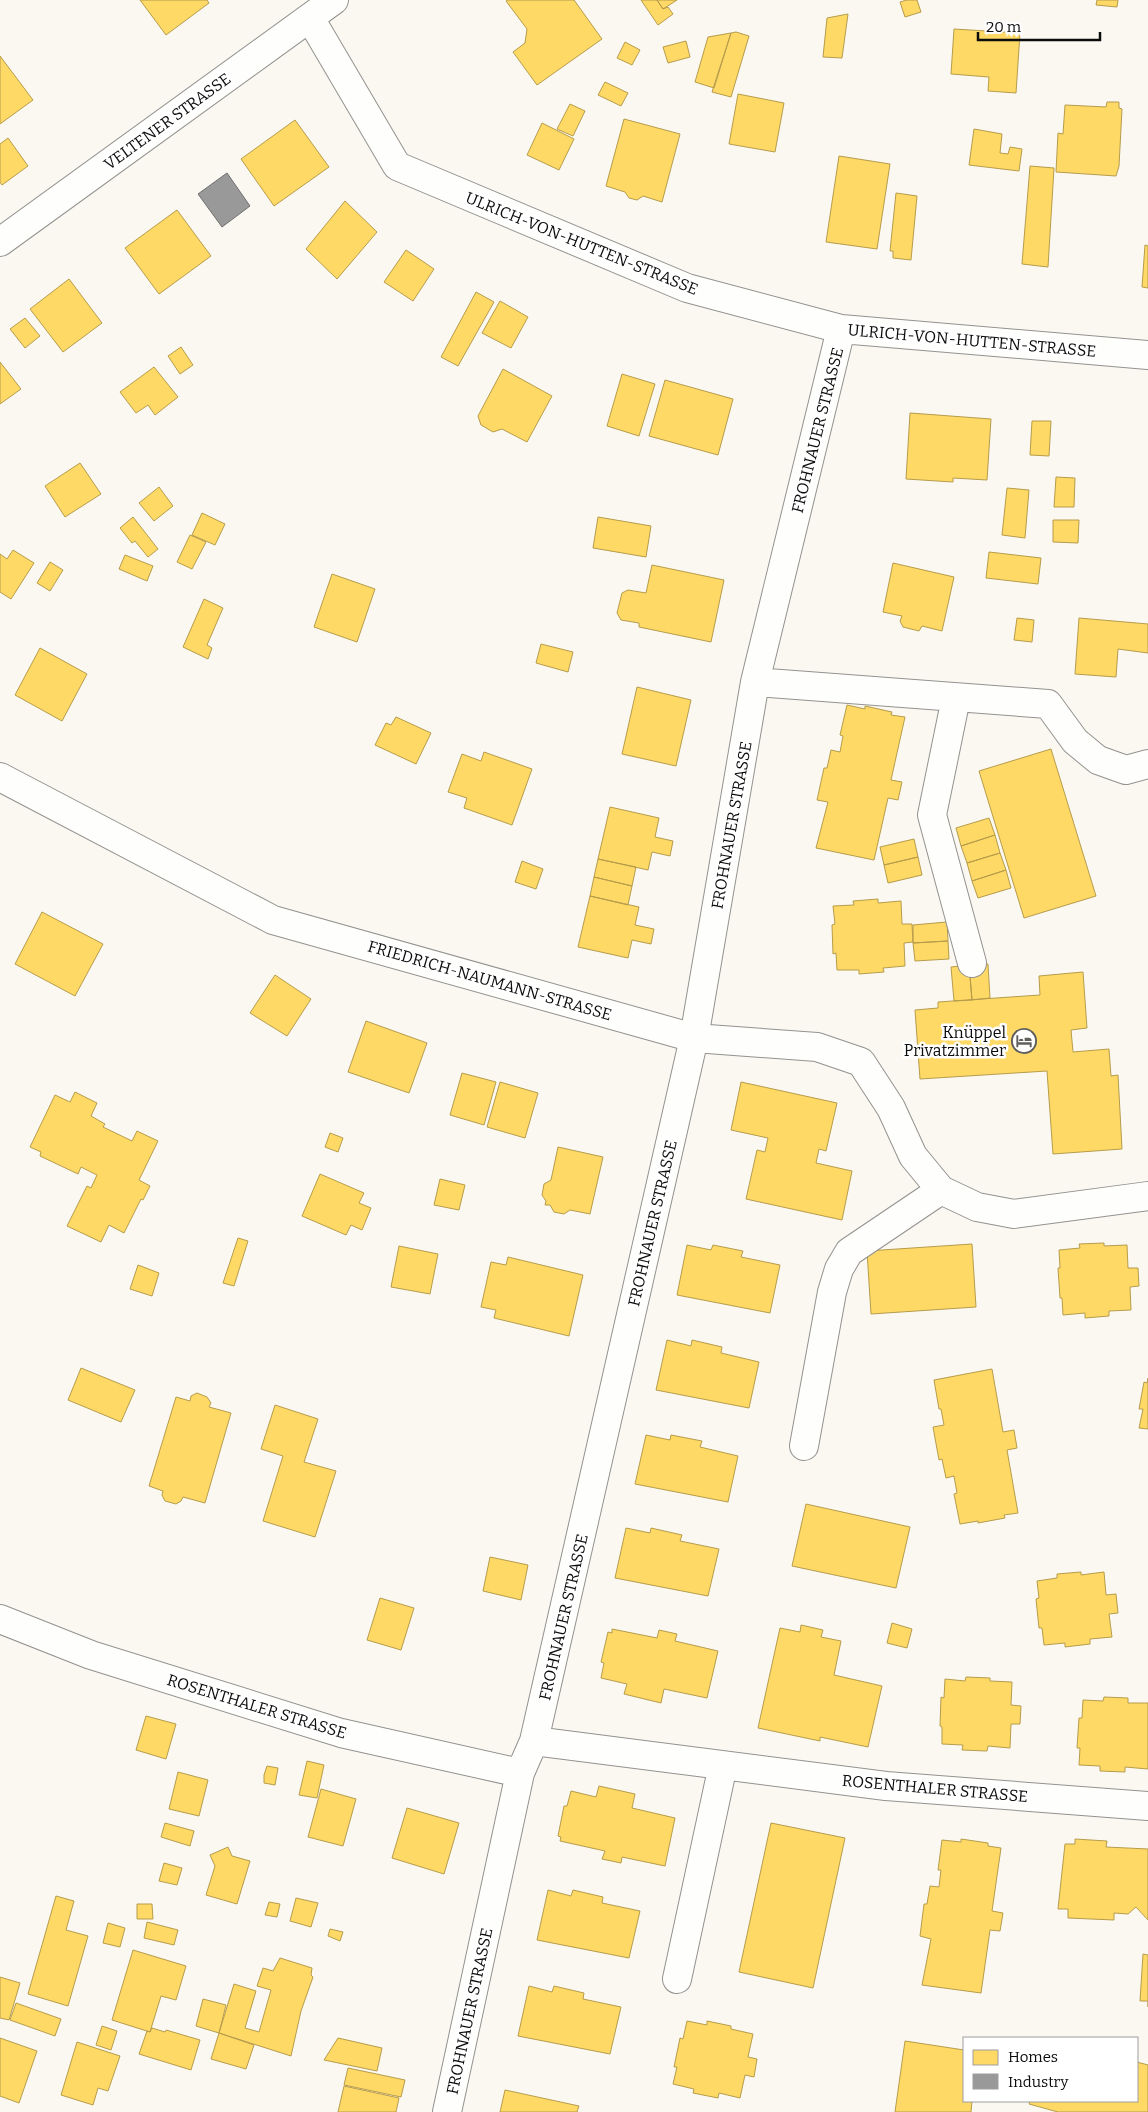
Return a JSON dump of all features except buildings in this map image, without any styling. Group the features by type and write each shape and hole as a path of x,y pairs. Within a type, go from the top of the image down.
{"street":[{"name":"VELTENER STRASSE","path":"0,242 334,0"},
{"name":"ULRICH-VON-HUTTEN-STRASSE","path":"310,18 397,166 687,288 841,329 1148,356"},
{"name":"FROHNAUER STRASSE","path":"447,2112 520,1774 534,1741 694,1038 755,682 841,329"},
{"path":"755,682 1048,704 1075,741 1098,760 1126,770 1148,764"},
{"path":"956,698 932,816 972,963"},
{"name":"FRIEDRICH-NAUMANN-STRASSE","path":"0,777 273,920 694,1038 817,1047 861,1062 890,1108 913,1156 941,1190 977,1207 1014,1214 1148,1196"},
{"path":"804,1446 832,1292 839,1269 849,1252 941,1190"},
{"name":"ROSENTHALER STRASSE","path":"0,1619 91,1655 314,1725 341,1733 520,1774"},
{"name":"ROSENTHALER STRASSE","path":"534,1741 886,1786 1148,1806"},
{"path":"678,1979 723,1765"}],"place":[{"name":"Knüppel Privatzimmer","path":"1024,1041"}]}
